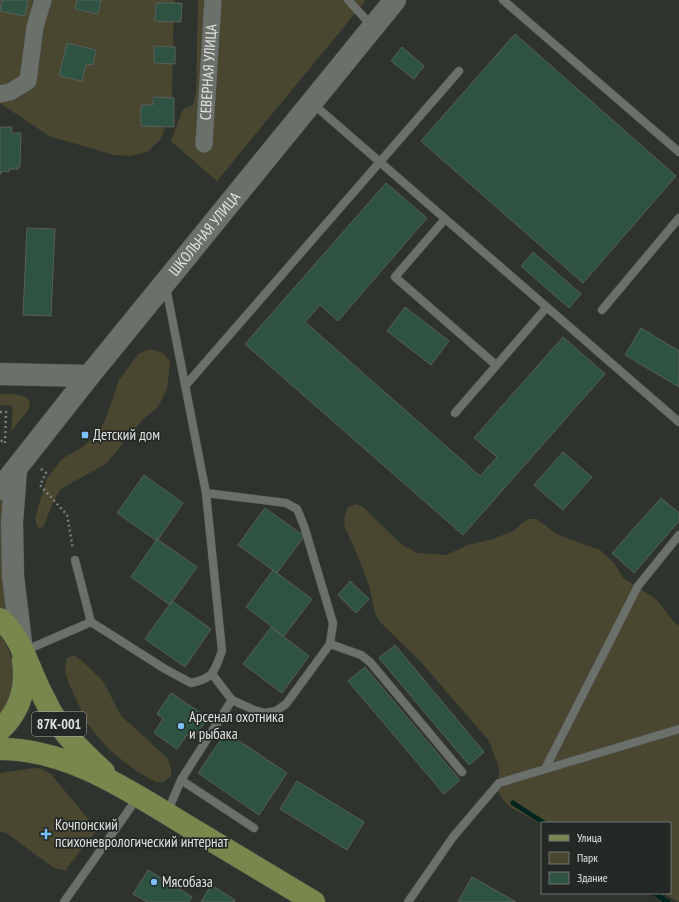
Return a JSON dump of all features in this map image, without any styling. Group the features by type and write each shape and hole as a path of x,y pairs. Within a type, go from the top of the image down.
{"main road":[{"name":"ШКОЛЬНАЯ УЛИЦА","path":"0,489 89,376 395,0"},
{"path":"0,374 89,376"},
{"path":"16,469 12,523 13,576 22,651"},
{"name":"87К-001","path":"0,619 12,632 42,695 58,723 82,751 115,782"},
{"name":"87К-001","path":"0,730 12,716 21,699 25,675 22,651"},
{"name":"87К-001","path":"0,749 11,749 43,754 74,764 115,782 314,902"}],"street":[{"path":"0,94 10,92 28,81 35,27 43,0"},
{"name":"СЕВЕРНАЯ УЛИЦА","path":"204,144 213,0"}],"lane":[{"path":"348,0 373,26"},
{"path":"503,0 679,152"},
{"path":"185,386 460,71"},
{"path":"311,103 679,422"},
{"path":"602,310 679,218"},
{"path":"445,219 395,277 496,365"},
{"path":"75,560 91,622 165,669 191,683 203,680 212,674 222,651 206,493 165,283"},
{"path":"455,413 547,307"},
{"path":"206,493 286,503 297,509 304,526 332,623 330,644 286,704 276,711 265,713 254,710 232,700 212,674"},
{"path":"545,769 638,586 679,535"},
{"path":"22,651 91,622"},
{"path":"330,644 361,655 370,662 462,772"},
{"path":"167,813 181,780 232,700"},
{"path":"408,902 453,837 499,783 679,729"},
{"path":"181,780 254,828"},
{"path":"64,902 139,796"}],"path":[{"path":"0,412 6,412 5,443 0,440"},
{"path":"41,469 46,473 40,485 67,515 75,560"}],"green space":[{"path":"0,0 174,0 172,96 168,122 160,140 147,152 130,156 114,155 49,136 0,103"},
{"path":"198,0 366,0 217,181 171,141 183,109 193,105 196,94"},
{"path":"151,349 163,353 170,361 167,389 158,407 143,419 106,464 62,488 56,496 43,527 38,528 35,518 47,478 62,459 84,446 98,433 106,418 119,380 138,354"},
{"path":"0,394 20,395 28,399 30,403 29,409 11,432 13,406 0,405"},
{"path":"8,488 14,625 0,611 0,498"},
{"path":"357,504 363,507 401,544 417,553 446,555 468,545 493,539 513,531 529,519 537,519 556,534 600,550 615,564 623,578 656,599 674,622 679,626 679,902 665,894 671,894 671,822 541,822 541,824 510,807 504,801 498,791 499,768 489,741 421,662 380,622 375,613 369,585 345,528 344,518 348,507"},
{"path":"0,636 11,655 14,675 10,695 0,714"},
{"path":"74,655 103,681 121,716 167,758 171,768 171,776 164,782 156,782 136,771 108,749 87,723 68,682 65,670 67,658"},
{"path":"34,768 43,769 51,774 93,825 95,832 66,869 69,871 54,868 6,833 0,831 0,773"}],"building":[{"path":"2,0 28,0 25,16 0,11"},
{"path":"77,0 101,0 98,14 75,9"},
{"path":"156,3 182,3 181,22 155,21"},
{"path":"515,34 676,176 583,283 421,141"},
{"path":"67,43 96,50 93,65 86,64 82,81 59,76"},
{"path":"154,46 175,47 175,64 154,63"},
{"path":"402,47 424,66 414,79 391,61"},
{"path":"153,97 174,98 174,127 141,126 141,105 153,105"},
{"path":"0,127 12,127 11,133 21,133 20,167 18,166 18,169 9,169 9,172 2,171 1,174 0,174"},
{"path":"386,183 427,218 338,321 320,305 305,322 480,476 497,457 474,438 563,337 605,374 463,535 245,344"},
{"path":"27,228 55,229 51,316 23,315"},
{"path":"533,252 581,294 569,308 521,266"},
{"path":"405,307 449,341 431,365 387,331"},
{"path":"641,328 679,351 679,387 625,355"},
{"path":"563,452 592,477 563,510 534,485"},
{"path":"144,475 183,503 157,541 117,513"},
{"path":"661,498 679,513 679,521 634,573 612,553"},
{"path":"265,508 304,536 277,573 238,545"},
{"path":"157,539 197,567 170,605 131,577"},
{"path":"273,570 312,599 284,636 246,607"},
{"path":"350,581 369,599 356,613 338,595"},
{"path":"172,601 211,629 185,667 145,639"},
{"path":"271,627 309,656 282,693 243,664"},
{"path":"395,645 484,752 469,765 379,658"},
{"path":"365,667 460,780 444,794 348,681"},
{"name":"Арсенал охотника и рыбака","path":"171,693 208,718 193,739 187,735 177,749 154,733 163,719 157,714"},
{"path":"226,732 287,773 259,815 198,773"},
{"path":"297,781 364,822 347,850 280,809"},
{"name":"Мясобаза","path":"148,870 192,897 189,902 147,902 133,894"},
{"path":"472,877 516,902 458,902"},
{"path":"211,885 235,900 234,902 201,902"}],"waterway":[{"path":"513,803 542,822"},
{"path":"656,894 668,902"}],"place":[{"name":"Детский дом","path":"85,435"},
{"name":"Арсенал охотника и рыбака","path":"181,726"},
{"name":"Кочпонский психоневрологический интернат","path":"46,834"},
{"name":"Мясобаза","path":"154,882"}]}
